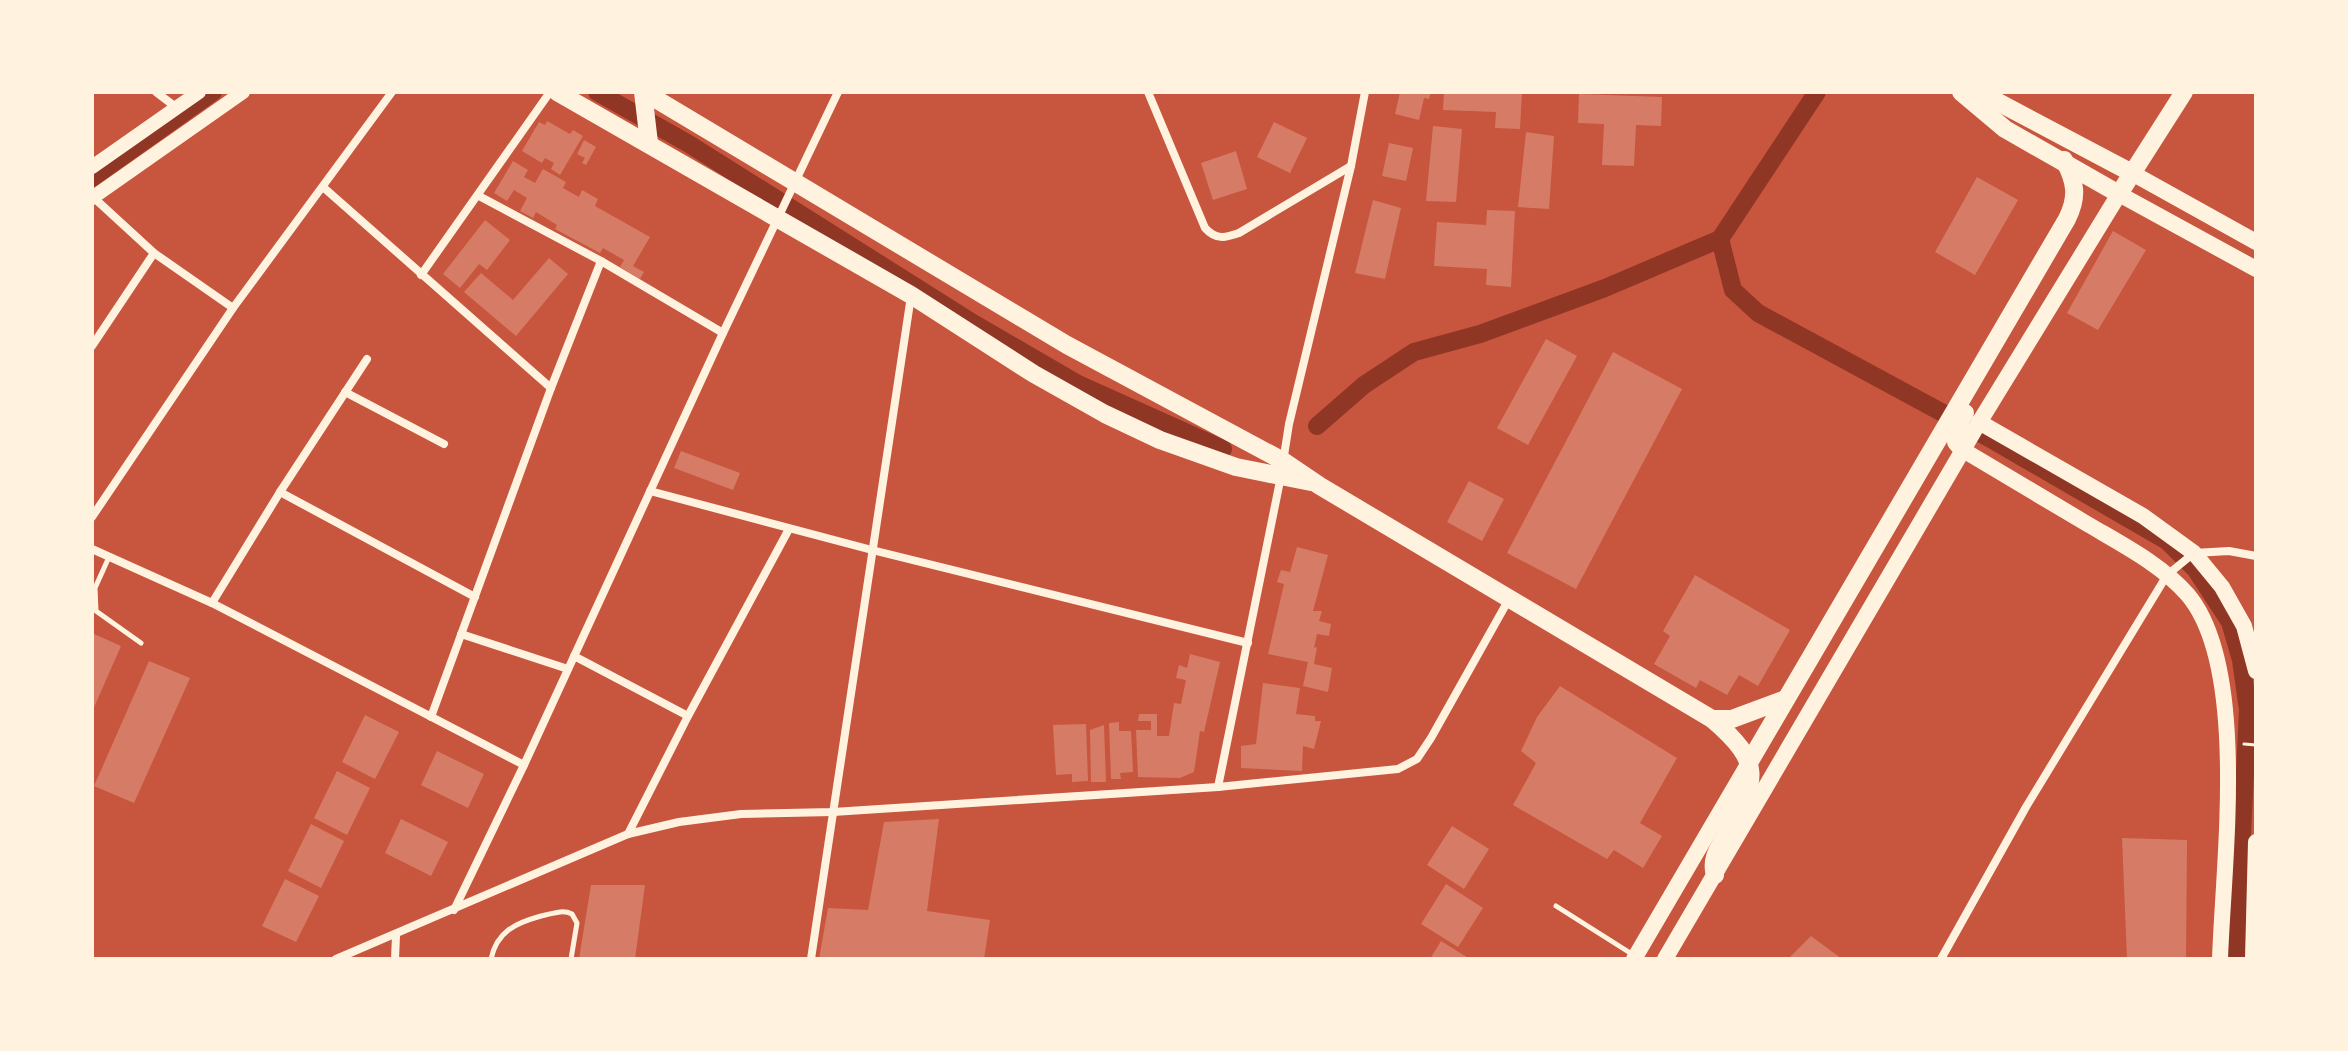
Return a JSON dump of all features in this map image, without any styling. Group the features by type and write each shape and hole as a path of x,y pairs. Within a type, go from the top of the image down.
{"main road":[{"path":"557,92 649,140 1105,414 1207,458 1282,469"},
{"path":"1961,92 2005,129 2256,269"},
{"path":"1979,92 2256,242"},
{"path":"1635,958 1940,437 1966,421 2184,92"},
{"path":"643,95 649,140"},
{"path":"643,95 1067,345 1282,469 1314,483 1712,719 1730,734 1750,761 1751,782 1748,795 1712,865 1715,875"},
{"path":"2064,160 2073,177 2075,194 2072,210 2008,320 1956,442 1963,450 2168,574 2203,617 2220,667 2228,763 2220,959"},
{"path":"1966,421 2143,516 2193,554 2222,587 2244,626 2256,671"},
{"path":"1665,959 1963,450"},
{"path":"1712,719 1743,716 1786,699"},
{"path":"2253,959 2256,842"}],"street":[{"path":"156,92 177,108"},
{"path":"92,167 199,92"},
{"path":"233,308 154,253 92,198 243,92"},
{"path":"92,517 233,308 392,92"},
{"path":"421,275 550,92"},
{"path":"454,910 838,92"},
{"path":"1148,92 1205,228 1219,238 1239,233 1351,166"},
{"path":"1218,787 1289,424 1351,166 1365,92"},
{"path":"323,187 551,388"},
{"path":"479,196 601,261 723,333"},
{"path":"92,346 154,253"},
{"path":"431,717 551,388 601,261"},
{"path":"811,959 911,295"},
{"path":"212,603 367,359"},
{"path":"345,392 444,444"},
{"path":"650,491 789,529 1248,643"},
{"path":"280,492 475,597"},
{"path":"628,834 789,529"},
{"path":"92,549 212,603 524,765"},
{"path":"1941,959 2026,807 2168,574 2193,554 2229,551 2256,556"},
{"path":"336,959 396,936 628,834 679,822 729,815 833,812 1218,787 1391,770 1417,759 1510,598"},
{"path":"461,634 568,669"},
{"path":"574,656 688,716"},
{"path":"395,959 396,936"}],"lane":[{"path":"109,557 95,588 96,611 141,643"},
{"path":"1556,906 1635,958"},
{"path":"491,959 497,942 512,926 562,911 572,914 577,923 571,959"}],"building":[{"path":"1400,92 1431,92 1429,99 1424,98 1419,120 1395,114"},
{"path":"1444,92 1522,92 1520,129 1495,128 1496,112 1443,110"},
{"path":"1579,94 1662,97 1661,126 1636,125 1634,166 1602,165 1604,124 1578,123"},
{"path":"547,121 570,134 573,130 583,136 560,175 551,169 554,163 545,158 542,163 522,151 539,122 545,125"},
{"path":"1274,122 1307,138 1290,173 1257,157"},
{"path":"1433,126 1462,129 1456,202 1426,201"},
{"path":"1526,132 1554,136 1549,209 1518,207"},
{"path":"584,140 596,147 586,165 582,163 585,158 577,154"},
{"path":"1389,143 1413,148 1406,181 1382,176"},
{"path":"1236,151 1247,189 1213,200 1201,163"},
{"path":"513,161 528,170 524,177 535,183 543,169 566,182 563,188 579,197 582,190 598,199 595,206 650,237 633,266 644,272 640,279 620,267 624,260 603,248 600,253 555,229 557,225 536,212 533,218 520,211 527,198 514,190 507,201 494,193"},
{"path":"1977,177 2018,200 1975,275 1935,252"},
{"path":"1373,200 1401,208 1385,279 1355,273"},
{"path":"1487,210 1515,211 1511,287 1486,285 1487,269 1434,266 1437,222 1486,225"},
{"path":"485,220 510,240 487,270 479,264 460,288 443,274"},
{"path":"2113,231 2146,250 2098,330 2067,313"},
{"path":"549,258 568,274 516,336 464,292 481,273 513,300"},
{"path":"1546,339 1577,356 1528,445 1497,428"},
{"path":"1613,352 1682,389 1576,589 1507,553"},
{"path":"681,451 740,473 733,490 674,468"},
{"path":"1469,481 1504,499 1482,541 1447,522"},
{"path":"1297,547 1328,555 1313,611 1322,611 1319,621 1331,624 1329,636 1317,634 1314,648 1317,647 1314,664 1332,668 1328,692 1303,686 1308,662 1268,654 1284,584 1277,582 1281,570 1290,572"},
{"path":"1695,575 1790,630 1758,686 1739,675 1727,695 1700,680 1696,688 1654,664 1670,636 1663,631"},
{"path":"92,633 121,646 92,712"},
{"path":"1190,654 1220,662 1204,732 1200,731 1194,772 1180,778 1138,777 1136,730 1151,730 1151,721 1138,721 1139,714 1157,714 1157,736 1169,736 1174,703 1181,704 1186,680 1176,678 1179,665 1187,668"},
{"path":"149,661 190,678 134,803 94,786"},
{"path":"1263,683 1300,688 1296,714 1315,716 1315,721 1321,721 1314,749 1303,746 1302,771 1241,768 1241,746 1256,744"},
{"path":"1560,686 1677,758 1640,823 1662,836 1643,868 1614,850 1607,859 1513,805 1536,763 1521,751 1537,717"},
{"path":"365,715 399,732 375,779 342,762"},
{"path":"1119,722 1119,731 1131,731 1133,772 1120,773 1121,779 1111,779 1109,723"},
{"path":"1086,724 1088,781 1072,782 1072,774 1056,775 1053,725"},
{"path":"1104,725 1106,782 1091,782 1090,730"},
{"path":"437,751 484,774 468,808 421,785"},
{"path":"337,771 370,788 347,835 314,818"},
{"path":"401,819 448,842 431,876 385,853"},
{"path":"939,819 927,911 990,920 984,959 819,959 828,908 868,910 884,822"},
{"path":"311,824 344,841 321,888 288,871"},
{"path":"1452,826 1489,849 1464,889 1427,865"},
{"path":"2122,838 2187,840 2186,959 2127,959"},
{"path":"285,879 319,896 296,942 262,926"},
{"path":"1446,884 1483,908 1458,947 1421,924"},
{"path":"591,885 645,885 635,959 579,959"},
{"path":"1811,936 1842,959 1788,959"},
{"path":"1441,941 1470,959 1430,959"}],"waterway":[{"path":"92,178 213,92"},
{"path":"597,92 689,144 973,323 1078,384 1223,449"},
{"path":"1317,426 1364,385 1414,352 1480,334 1605,288 1720,239 1817,92"},
{"path":"1720,239 1733,290 1758,313 1989,438 2167,541 2196,570 2230,622 2241,660 2248,710 2236,959"}]}
